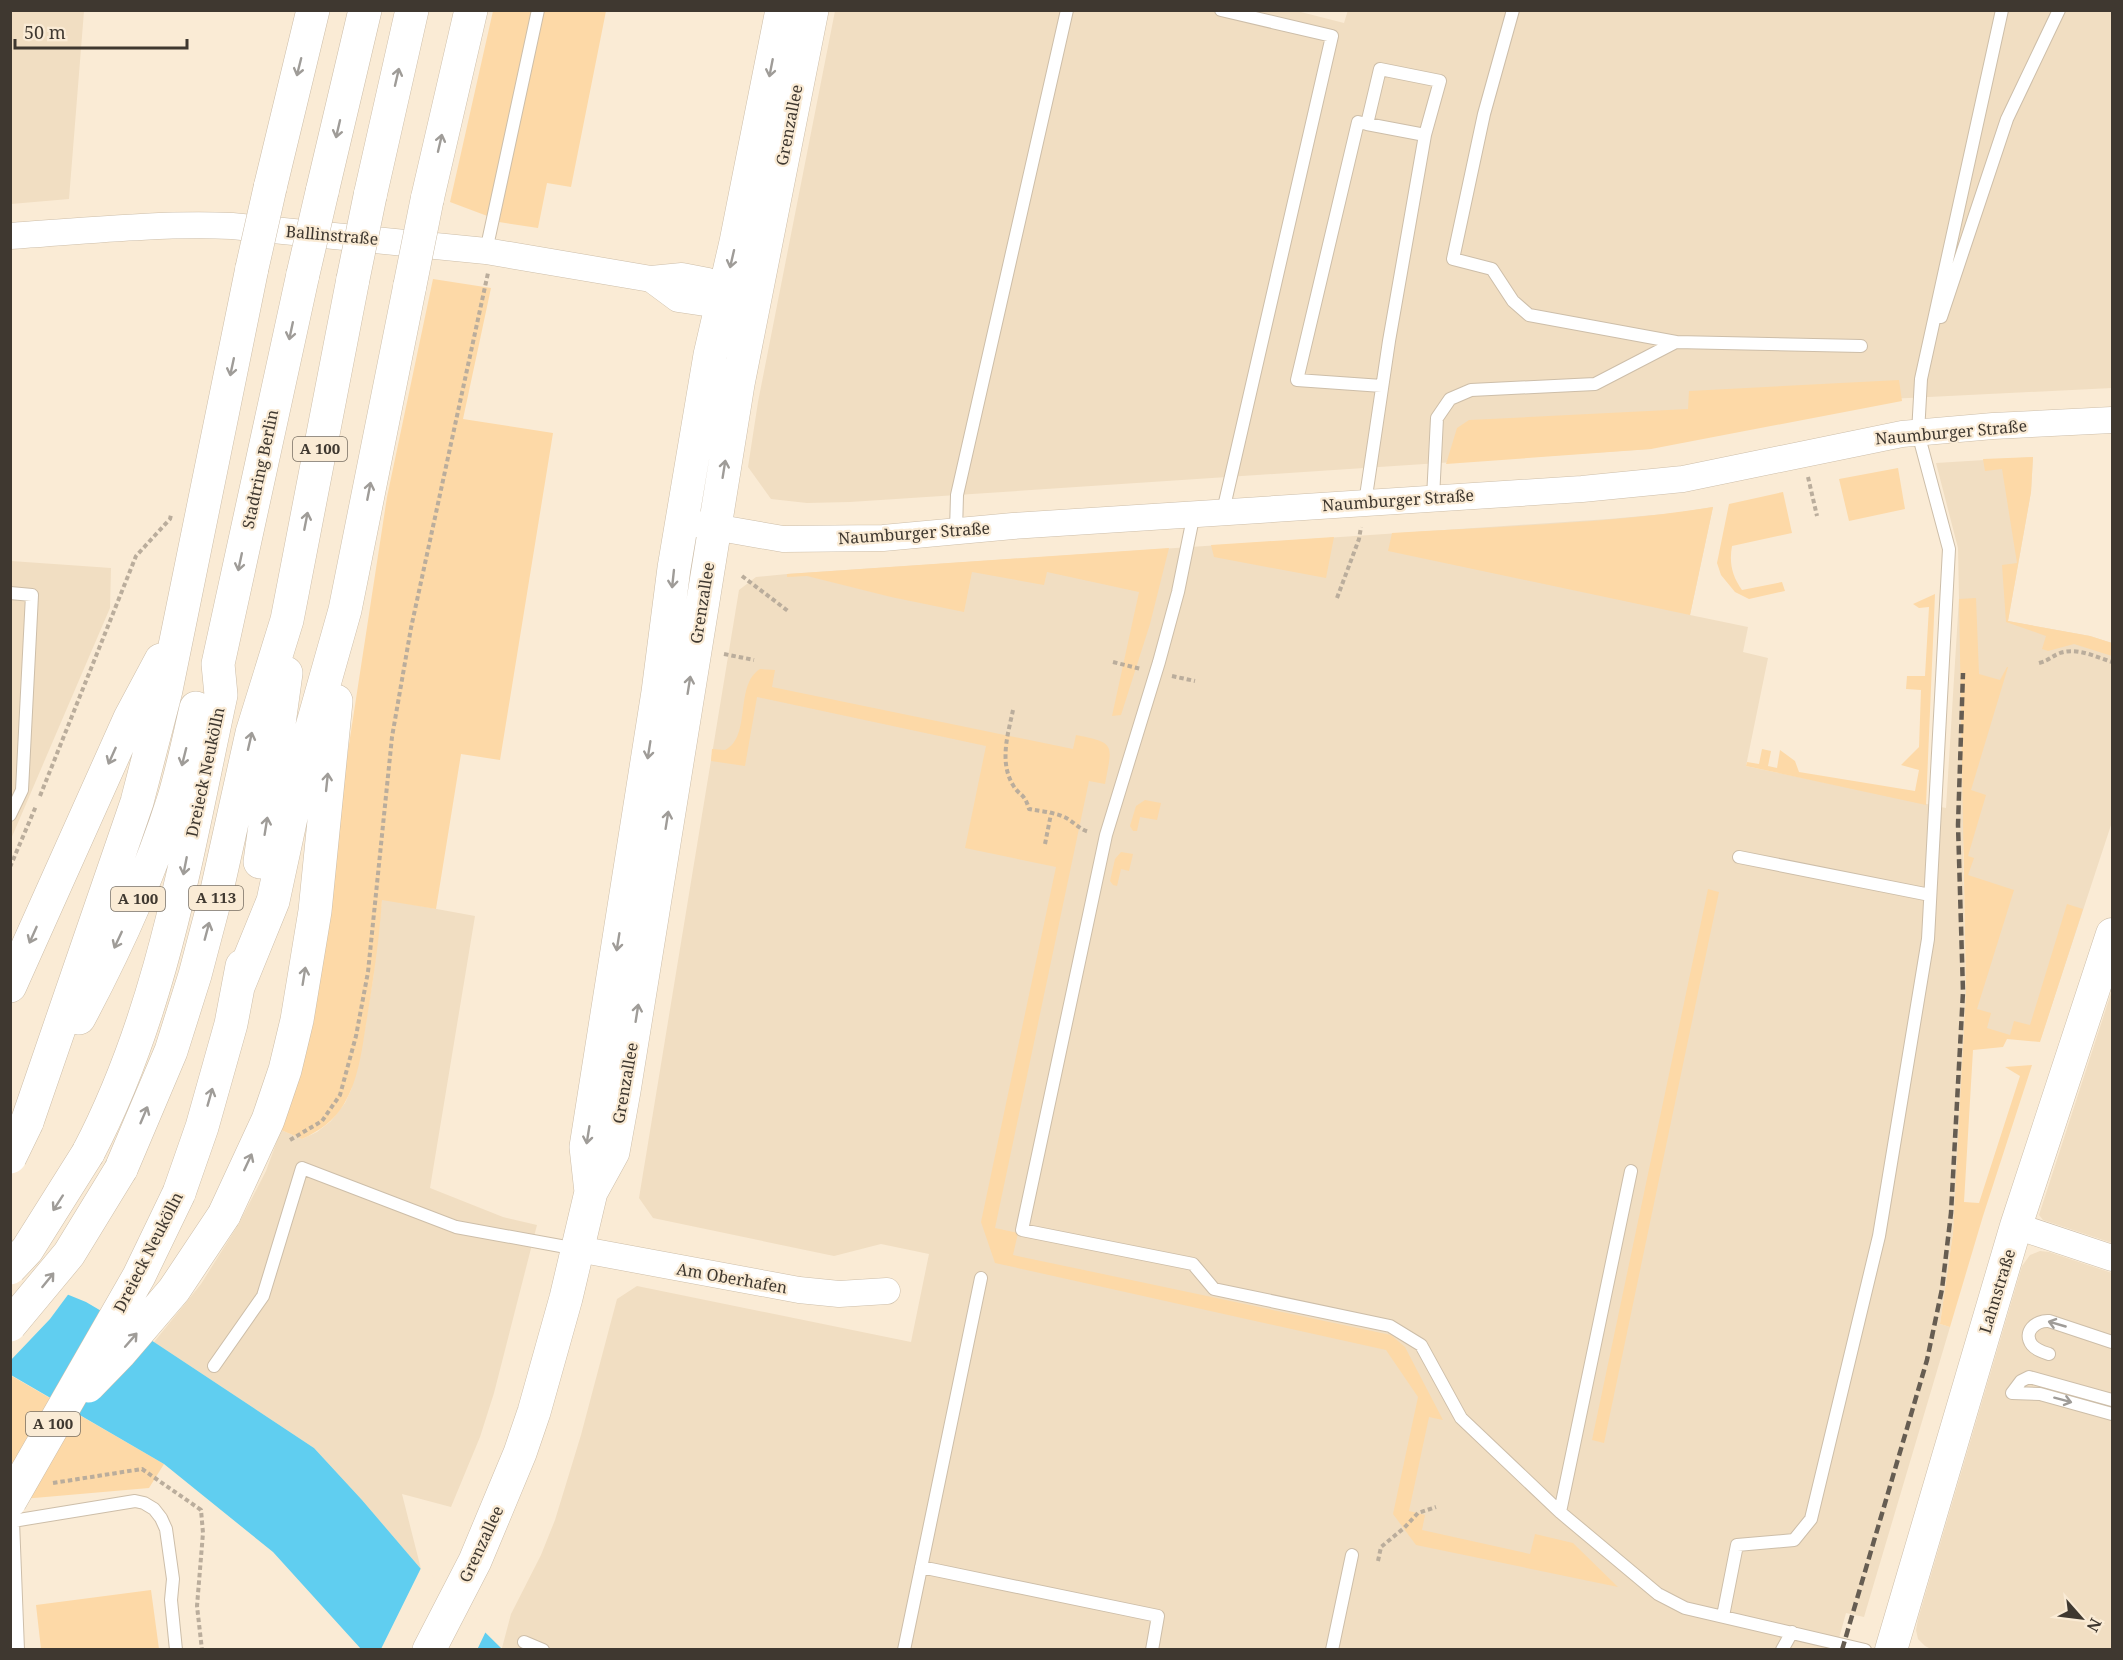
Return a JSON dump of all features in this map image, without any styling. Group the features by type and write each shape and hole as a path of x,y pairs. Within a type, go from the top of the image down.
{"main road":[{"path":"27,1122 137,802 166,690 252,268 313,10"},
{"name":"Stadtring Berlin","path":"218,664 303,274 365,10"},
{"name":"A 100","path":"288,620 352,279 412,10"},
{"path":"238,987 273,901 306,748 345,610 427,200 471,10"},
{"name":"Grenzallee","path":"429,1650 475,1561 502,1499 534,1412 564,1307 591,1192 613,1152 714,527 739,298 782,10"},
{"name":"Grenzallee","path":"591,1192 586,1147 658,692 682,521 710,355 739,298 812,10"},
{"path":"10,1450 73,1402 120,1353 174,1290 224,1215 268,1119 285,1070 297,1020 315,911 345,610"},
{"name":"Dreieck Neukölln","path":"10,1502 139,1276 179,1192 202,1127 231,1024 250,929 284,699 288,620"},
{"name":"A 113","path":"10,1325 69,1254 122,1169 171,1052 215,899 252,733 288,620"},
{"path":"10,986 130,718 177,629"},
{"name":"Dreieck Neukölln","path":"10,1157 107,966 137,900 174,797 202,684 218,664"},
{"name":"Dreieck Neukölln","path":"10,1268 27,1250 88,1152 110,1111 149,1009 180,891 221,695 218,664"}],"street":[{"name":"Ballinstraße","path":"10,236 192,224 292,232 486,250 651,279 678,299 705,303 739,298"},
{"name":"Naumburger Straße","path":"682,521 762,536 803,540 883,537 1223,511 1582,489 1672,480 1872,439 1918,433 1993,426 2112,420"},
{"name":"Lahnstraße","path":"1891,1650 2016,1226 2112,934"},
{"path":"2016,1226 2112,1258"},
{"name":"Am Oberhafen","path":"578,1249 799,1290 839,1294 887,1292"}],"lane":[{"path":"486,250 538,10"},
{"path":"956,531 957,495 1067,10"},
{"path":"1221,10 1332,36 1223,511"},
{"path":"1513,10 1484,114 1452,260 1492,269 1513,301 1529,315 1676,342 1861,346"},
{"path":"1723,1616 1737,1545 1794,1540 1811,1519 1879,1236 1928,939 1937,804 1949,549 1918,433 1921,379 2002,10"},
{"path":"1921,379 2007,119 2059,10"},
{"path":"1365,502 1382,386 1425,135 1440,81 1380,69 1367,124"},
{"path":"1382,386 1297,380 1358,122 1425,135"},
{"path":"1433,498 1437,418 1450,399 1471,390 1595,384 1676,342"},
{"path":"1194,513 1166,639 1106,835 1022,1230 1193,1264 1214,1289 1390,1326 1421,1345 1461,1418 1560,1512 1658,1594 1685,1608 1865,1650"},
{"path":"10,593 32,595 22,790 10,815"},
{"path":"1739,857 1930,895"},
{"path":"214,1366 263,1296 303,1168 456,1227 578,1249"},
{"path":"1560,1512 1631,1171"},
{"path":"904,1650 981,1278"},
{"path":"2049,1354 2033,1347 2030,1341 2031,1328 2042,1320 2112,1342"},
{"path":"2112,1400 2029,1377 2021,1381 2012,1393 2040,1394 2112,1414"},
{"path":"16,1650 13,1521 135,1501 154,1509 166,1529 173,1579 171,1600 176,1650"},
{"path":"1332,1650 1352,1555"},
{"path":"921,1567 1158,1616 1152,1650"},
{"path":"1782,1650 1792,1632"},
{"path":"10,1639 16,1650"},
{"path":"524,1642 543,1650"}],"path":[{"path":"1808,477 1817,516"},
{"path":"1337,598 1359,539 1365,502"},
{"path":"10,867 136,556 170,519 172,507"},
{"path":"742,576 788,611"},
{"path":"2039,663 2051,660 2058,653 2074,650 2112,662"},
{"path":"724,654 754,660"},
{"path":"1013,710 1005,748 1007,773 1015,788 1025,796 1029,809 1061,816 1083,831 1106,835"},
{"path":"1045,844 1051,814"},
{"path":"49,1483 142,1469 201,1510 204,1533 197,1606 202,1650"},
{"path":"1378,1560 1381,1547 1418,1513 1437,1507"}],"shaded area":[{"path":"11,10 84,11 69,199 11,204"},
{"path":"1293,10 1344,23 1348,10 2112,11 2112,388 1689,409 1682,433 1651,449 850,502 807,503 771,499 748,467 758,402 835,11"},
{"path":"493,11 534,11 490,217 450,202"},
{"path":"543,11 606,11 571,187 547,183 538,228 499,222"},
{"path":"433,279 491,288 463,419 553,433 500,760 461,754 436,909 382,900 371,993 361,1055 353,1085 336,1116 320,1129 302,1139 281,1130 299,1078 313,1024 323,962 346,764 387,497"},
{"path":"1899,380 1902,401 1651,449 1446,464 1457,428 1469,420 1688,409 1689,391"},
{"path":"2033,457 2031,492 2008,621 2090,636 2112,643 2112,822 2041,1038 1971,1035 1966,803 1963,854 1966,991 1956,1193 1953,1233 1940,1324 1950,1327 1864,1617 1846,1613 1836,1649 506,1650 502,1648 511,1614 541,1555 555,1520 581,1435 617,1299 637,1286 911,1342 929,1254 881,1244 834,1256 653,1218 639,1198 739,590 756,577 787,574 1609,519 1713,507 1690,615 1748,627 1743,652 1768,658 1746,766 1946,808 1959,598 1958,548 1936,463"},
{"path":"2033,457 2031,492 2008,621 2090,636 2112,643 2112,656 2074,644 2048,651 2042,649 2046,636 2006,622 2002,565 2017,563 2002,469 1985,471 1983,459"},
{"path":"1898,468 1905,509 1849,521 1839,479"},
{"path":"1783,492 1792,533 1732,546 1732,569 1742,590 1782,582 1785,591 1749,599 1735,592 1721,575 1717,563 1729,504"},
{"path":"1713,507 1690,615 1388,551 1392,533 1593,521"},
{"path":"1334,537 1326,578 1214,557 1211,545"},
{"path":"1169,548 1150,624 1121,715 1112,716 1139,592 1047,572 1044,585 972,572 964,612 807,576 787,577 787,574"},
{"path":"11,561 111,568 110,608 11,839"},
{"path":"1935,594 1926,805 1746,766 1747,762 1759,764 1762,749 1771,751 1768,766 1777,768 1780,750 1795,761 1799,772 1915,791 1919,770 1901,765 1919,747 1921,690 1906,689 1907,676 1925,676 1929,607 1919,608 1913,604"},
{"path":"1976,598 1979,674 2000,680 2008,667 1971,790 1986,795 1968,856 1974,858 1968,875 2014,890 1977,1009 1991,1013 1987,1028 2010,1035 2014,1021 2030,1025 2067,904 2083,909 2040,1042 2007,1039 2003,1047 1973,1050 1964,1202 1979,1203 2020,1076 2005,1067 2032,1065 1950,1327 1940,1324 1953,1233 1966,991 1959,599"},
{"path":"760,669 775,670 772,687 1073,749 1076,735 1099,741 1109,748 1105,784 1089,781 995,1228 1018,1233 1013,1255 1391,1335 1405,1347 1443,1420 1429,1417 1409,1511 1425,1515 1422,1530 1530,1554 1535,1534 1573,1543 1618,1587 1416,1545 1393,1514 1418,1397 1386,1350 995,1263 981,1222 1056,867 965,848 986,746 757,697 745,766 711,761 712,749 725,750 738,734 747,687 752,677"},
{"path":"1145,800 1161,803 1157,820 1140,817 1137,831 1133,831 1130,826 1136,806"},
{"path":"1121,852 1133,854 1129,871 1121,869 1117,886 1110,881 1115,859"},
{"path":"1708,889 1719,892 1604,1443 1592,1440"},
{"path":"382,899 475,916 430,1188 503,1217 537,1225 494,1393 480,1437 451,1507 402,1494 421,1569 314,1448 154,1342 201,1284 238,1225 266,1171 281,1130 302,1139 317,1132 331,1121 345,1103 351,1090 363,1040"},
{"path":"2112,990 2112,1243 2043,1220 2039,1215"},
{"path":"2040,1251 2112,1273 2112,1649 1931,1649 1918,1639 1916,1630 1918,1619 2022,1266 2030,1255"},
{"path":"10,1375 164,1464 149,1488 11,1500"},
{"path":"151,1590 159,1649 41,1649 36,1605"}],"water":[{"path":"10,1271 86,1302 154,1342 314,1448 421,1569 501,1648 506,1649 361,1649 273,1552 164,1464 11,1375"}],"pier":[{"path":"10,1268 70,1292 50,1319 10,1361"},
{"path":"422,1566 487,1629 477,1650 381,1649"}],"railway":[{"path":"1842,1650 1927,1360 1942,1289 1951,1213 1963,992 1958,825 1963,673"}]}
